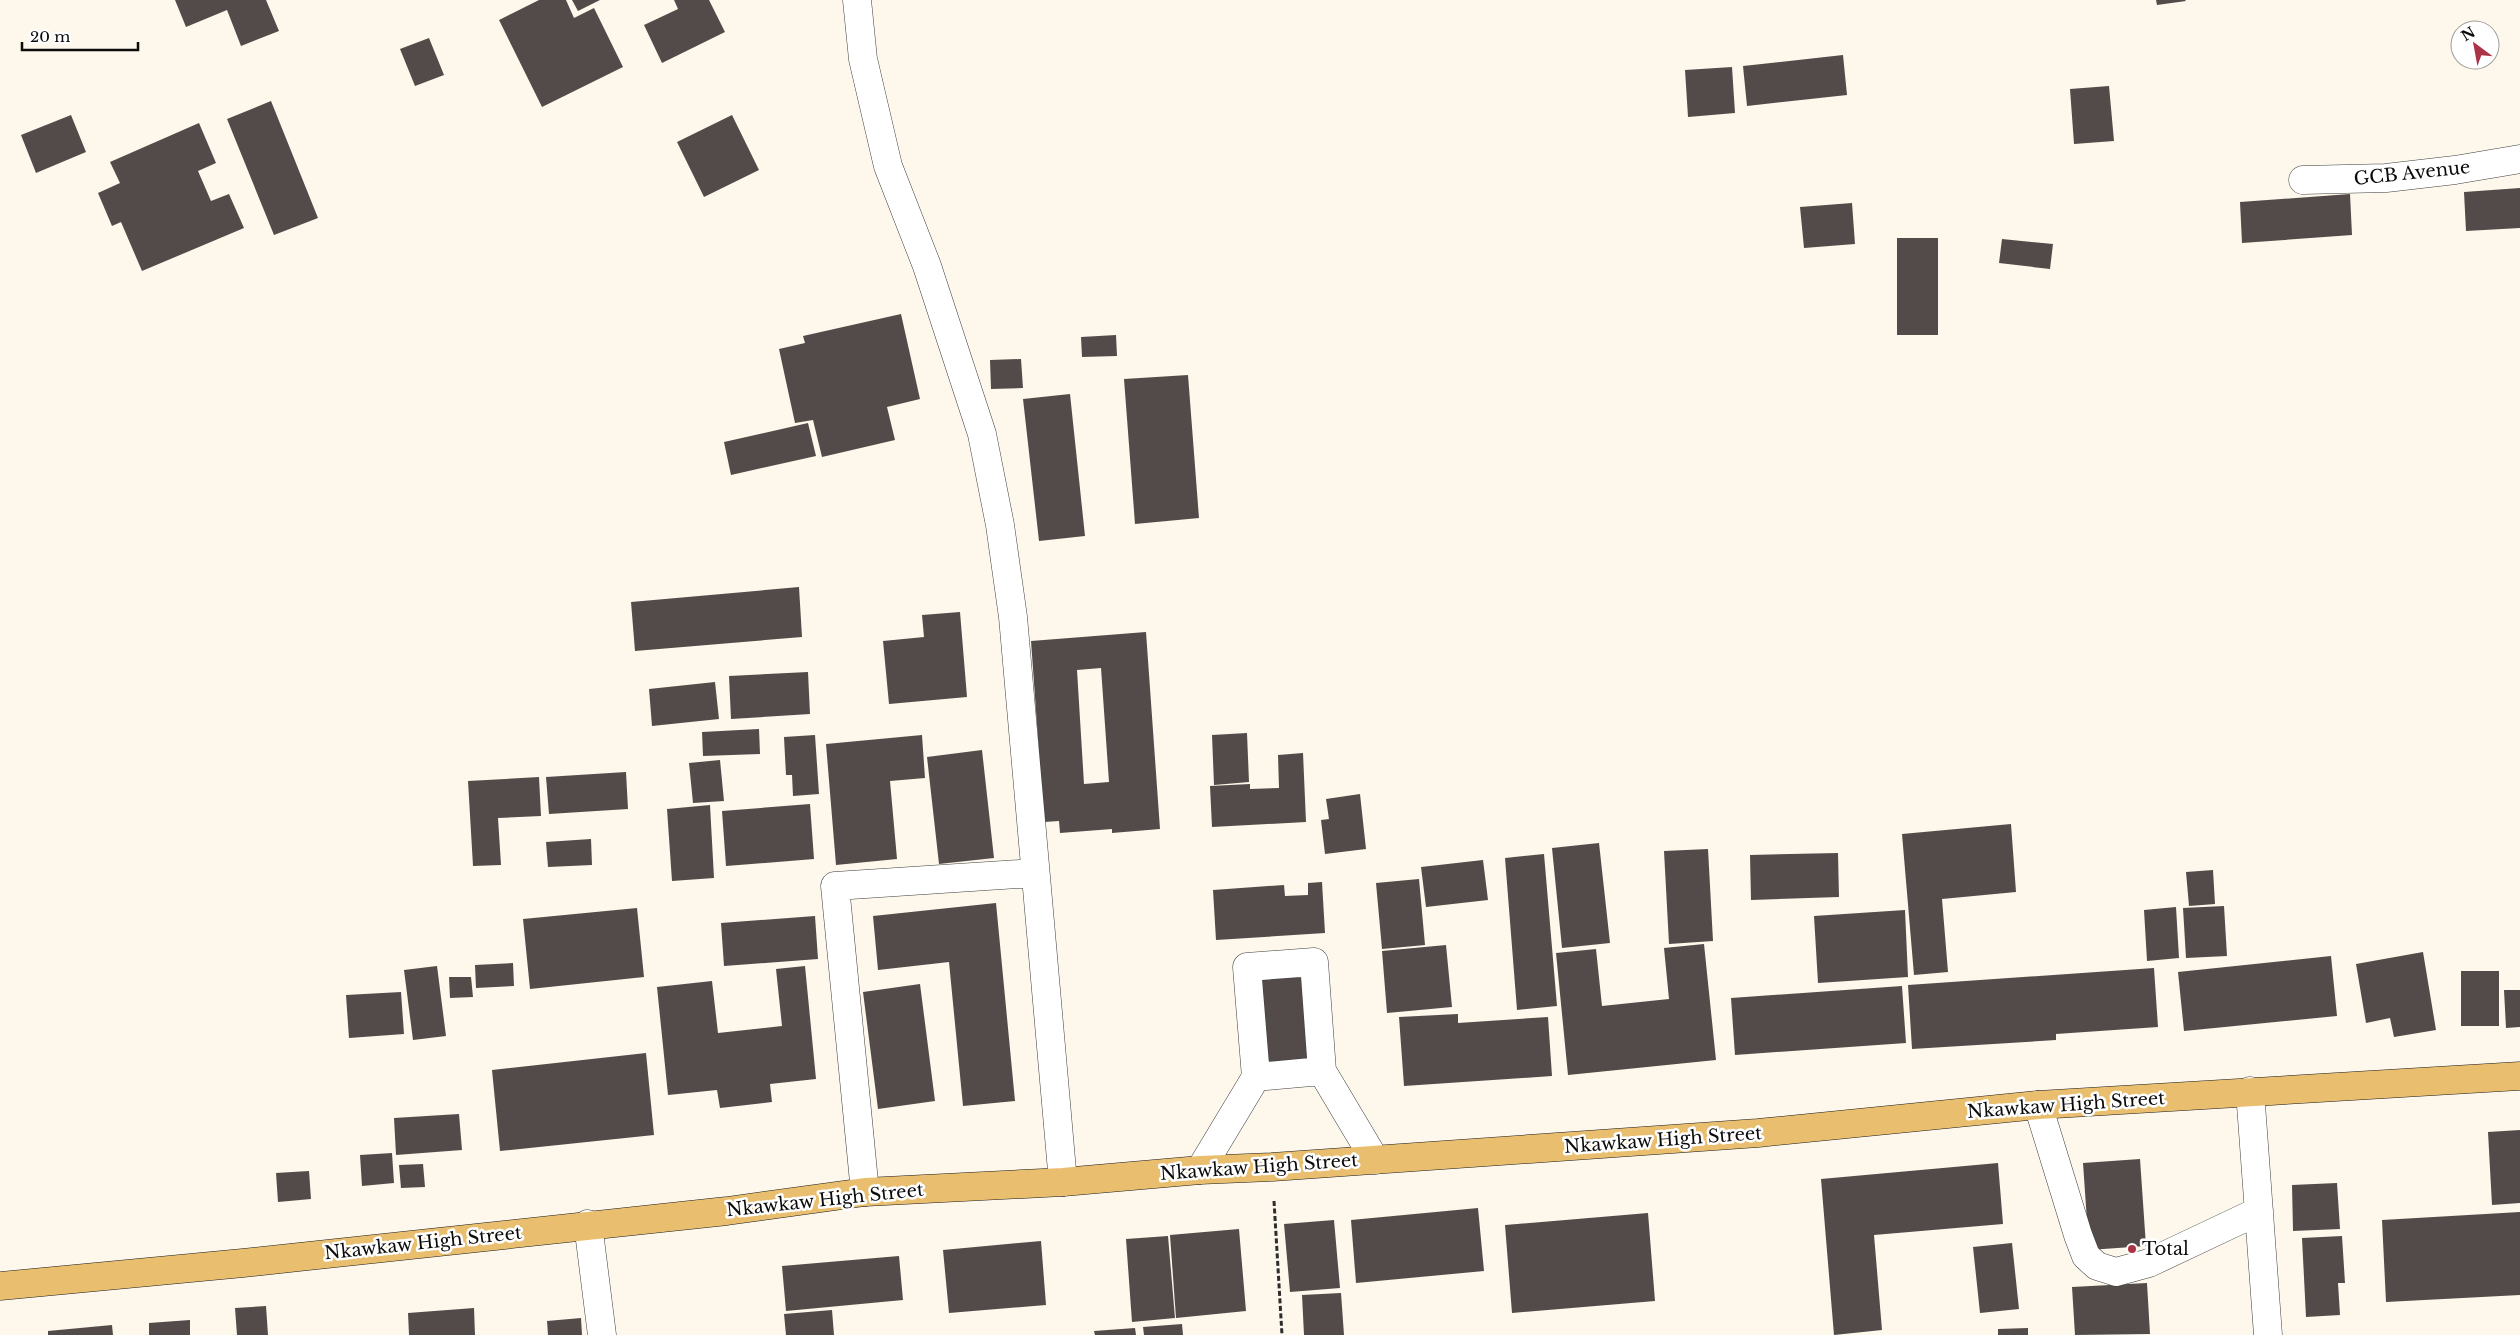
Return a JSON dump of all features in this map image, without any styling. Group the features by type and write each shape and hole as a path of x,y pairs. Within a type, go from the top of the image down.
{"main road":[{"name":"Nkawkaw High Street","path":"0,1286 243,1263 588,1224 727,1211 865,1192 1063,1182 1200,1170 1272,1168 1758,1133 2038,1105 2520,1076"}],"street":[{"path":"857,0 863,59 888,166 927,266 982,434 1000,525 1013,617 1034,873 1063,1182"},
{"name":"GCB Avenue","path":"2303,180 2386,178 2455,170 2520,159"},
{"path":"865,1192 835,886 1034,873"},
{"path":"1200,1170 1256,1077 1247,967 1314,962 1322,1071 1375,1160"},
{"path":"1256,1077 1322,1071"},
{"path":"2250,1092 2268,1335"},
{"path":"2038,1105 2078,1235 2086,1256 2097,1266 2116,1272 2149,1263 2259,1211"},
{"path":"588,1224 602,1335"}],"path":[{"path":"1272,1168 1282,1335"}],"building":[{"path":"175,0 266,0 279,31 241,46 227,10 186,27"},
{"path":"539,0 566,0 574,18 594,8 623,67 542,107 499,20"},
{"path":"572,0 600,0 578,11"},
{"path":"674,0 709,0 725,32 662,63 644,25 678,9"},
{"path":"2156,0 2185,0 2186,1 2157,5"},
{"path":"429,38 444,75 415,86 400,49"},
{"path":"1843,55 1847,95 1747,106 1743,66"},
{"path":"1732,67 1735,113 1688,117 1685,70"},
{"path":"2109,86 2114,141 2074,144 2070,89"},
{"path":"271,101 318,218 274,235 227,119"},
{"path":"71,115 86,152 36,173 21,135"},
{"path":"732,115 759,170 704,197 677,142"},
{"path":"199,123 216,163 198,171 211,201 229,194 244,228 142,271 121,222 112,226 98,193 120,183 110,162"},
{"path":"2520,188 2520,228 2466,231 2464,192"},
{"path":"2350,194 2352,235 2242,243 2240,202"},
{"path":"1852,203 1855,244 1804,248 1800,207"},
{"path":"1897,238 1938,238 1938,335 1897,335"},
{"path":"2002,239 2053,244 2050,269 1999,263"},
{"path":"901,314 920,399 887,407 895,440 822,457 813,420 795,423 779,349 805,343 803,336"},
{"path":"1116,335 1117,356 1082,357 1081,337"},
{"path":"1021,359 1023,388 991,389 990,360"},
{"path":"1188,375 1199,518 1135,524 1124,379"},
{"path":"1070,394 1085,536 1039,541 1023,399"},
{"path":"808,423 816,456 731,475 724,442"},
{"path":"799,587 802,637 635,651 631,602"},
{"path":"960,612 967,697 889,704 883,641 924,637 922,615"},
{"path":"1146,632 1160,829 1112,833 1112,829 1060,833 1059,821 1044,822 1031,641","holes":["1101,668 1109,782 1084,784 1077,670"]},
{"path":"808,672 810,714 731,719 729,676"},
{"path":"715,682 719,719 652,726 649,689"},
{"path":"759,729 760,754 703,756 702,732"},
{"path":"1247,733 1249,782 1214,785 1212,735"},
{"path":"815,735 819,794 793,796 792,775 786,775 784,737"},
{"path":"922,735 925,778 890,781 897,859 836,865 826,744"},
{"path":"982,750 994,858 939,864 927,757"},
{"path":"1303,753 1306,822 1212,827 1210,786 1250,784 1250,789 1279,788 1278,755"},
{"path":"720,760 724,801 693,803 689,763"},
{"path":"626,772 628,809 549,814 546,777"},
{"path":"539,777 541,816 498,818 501,865 473,866 468,781"},
{"path":"1360,794 1366,849 1325,854 1321,820 1329,819 1326,799"},
{"path":"810,804 814,859 726,866 722,811"},
{"path":"710,805 714,878 672,881 667,809"},
{"path":"2011,824 2016,892 1942,899 1948,972 1914,975 1902,834"},
{"path":"591,839 592,865 548,867 546,842"},
{"path":"1599,843 1610,943 1562,948 1552,848"},
{"path":"1708,849 1713,941 1669,944 1664,851"},
{"path":"1838,853 1839,897 1751,900 1750,855"},
{"path":"1544,854 1557,1006 1517,1010 1505,858"},
{"path":"1483,860 1488,900 1426,907 1421,867"},
{"path":"2213,870 2215,904 2189,906 2186,872"},
{"path":"1419,879 1425,945 1382,949 1376,883"},
{"path":"1322,882 1325,933 1216,940 1213,890 1284,885 1285,896 1308,895 1308,883"},
{"path":"996,903 1015,1101 963,1106 949,962 878,970 873,916"},
{"path":"2224,906 2227,956 2186,958 2183,908"},
{"path":"2176,907 2179,958 2147,961 2144,910"},
{"path":"637,908 644,977 530,989 523,919"},
{"path":"1905,910 1908,977 1818,983 1814,916"},
{"path":"815,916 818,959 724,966 721,923"},
{"path":"1704,944 1716,1060 1568,1075 1556,953 1596,949 1602,1006 1669,999 1664,948"},
{"path":"1446,945 1452,1007 1387,1013 1382,951"},
{"path":"2423,952 2436,1030 2394,1037 2390,1018 2366,1023 2356,964"},
{"path":"2331,956 2337,1016 2184,1031 2178,972"},
{"path":"513,963 514,986 476,988 475,965"},
{"path":"437,966 446,1036 413,1040 404,970"},
{"path":"805,966 816,1079 770,1084 772,1102 720,1108 717,1090 668,1095 657,987 712,981 718,1033 782,1026 776,969"},
{"path":"1306,967 1314,1061 1265,1065 1257,971"},
{"path":"2154,968 2158,1027 2056,1034 2056,1040 1912,1049 1908,985"},
{"path":"2461,971 2499,971 2499,1026 2461,1026"},
{"path":"449,977 471,977 473,997 450,998"},
{"path":"920,984 935,1101 878,1109 863,992"},
{"path":"1902,986 1906,1043 1735,1055 1731,998"},
{"path":"2504,990 2520,990 2520,1027 2506,1028"},
{"path":"401,992 404,1034 349,1038 346,995"},
{"path":"1458,1014 1458,1023 1548,1017 1552,1076 1404,1086 1399,1017"},
{"path":"646,1053 654,1135 500,1151 492,1070"},
{"path":"459,1114 462,1150 396,1155 394,1118"},
{"path":"2520,1130 2520,1203 2492,1205 2488,1132"},
{"path":"392,1153 394,1183 362,1186 360,1155"},
{"path":"2140,1159 2146,1246 2089,1250 2083,1163"},
{"path":"1998,1163 2003,1224 1874,1235 1882,1330 1834,1335 1821,1179"},
{"path":"423,1164 425,1187 401,1188 399,1165"},
{"path":"309,1171 311,1199 278,1202 276,1173"},
{"path":"2337,1183 2340,1229 2293,1231 2292,1185"},
{"path":"1478,1208 1484,1271 1356,1283 1351,1220"},
{"path":"2520,1212 2520,1295 2386,1302 2382,1220"},
{"path":"1648,1213 1655,1301 1512,1313 1505,1225"},
{"path":"1334,1220 1340,1288 1290,1292 1284,1224"},
{"path":"1239,1229 1246,1311 1176,1318 1170,1235"},
{"path":"1168,1236 1175,1318 1132,1322 1126,1239"},
{"path":"2342,1236 2345,1283 2338,1283 2340,1315 2306,1317 2302,1238"},
{"path":"1041,1241 1046,1305 949,1313 943,1250"},
{"path":"2012,1243 2019,1309 1980,1313 1973,1247"},
{"path":"899,1256 903,1300 786,1311 782,1266"},
{"path":"2147,1283 2150,1334 2075,1335 2072,1287"},
{"path":"1341,1293 1344,1335 1304,1335 1302,1295"},
{"path":"266,1306 268,1335 237,1335 235,1308"},
{"path":"474,1308 475,1335 409,1335 408,1313"},
{"path":"832,1310 834,1335 786,1335 784,1314"},
{"path":"581,1318 582,1335 548,1335 547,1321"},
{"path":"190,1320 190,1335 149,1335 149,1323"},
{"path":"1182,1324 1183,1335 1144,1335 1143,1327"},
{"path":"112,1325 113,1335 48,1335 48,1331"},
{"path":"1135,1328 1136,1335 1095,1335 1094,1331"},
{"path":"2028,1328 2028,1335 1998,1335 1998,1329"}],"place":[{"name":"Total","path":"2132,1249"}]}
